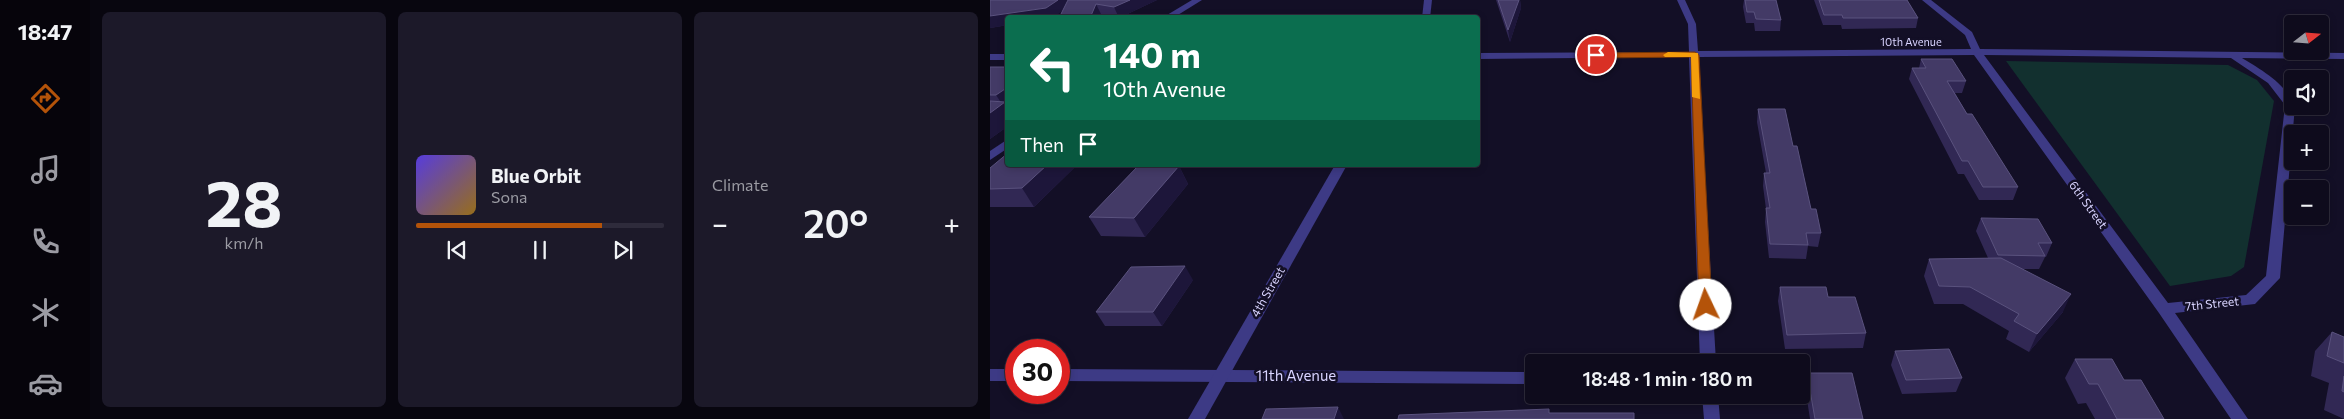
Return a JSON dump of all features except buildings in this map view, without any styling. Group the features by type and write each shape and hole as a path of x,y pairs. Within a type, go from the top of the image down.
{"street":[{"path":"1171,15 1198,0"},
{"path":"1426,15 1428,0"},
{"path":"1681,0 1692,24 1695,55 1708,354"},
{"name":"6th Street","path":"1926,0 1969,34 1978,52 2164,309 2240,419"},
{"name":"10th Avenue","path":"1480,56 1978,52 2344,56"},
{"name":"7th Street","path":"2164,309 2250,300 2273,278 2290,106 2271,81 2235,56"},
{"path":"990,57 1005,57"},
{"path":"990,157 1005,144"},
{"name":"4th Street","path":"1196,419 1339,167"},
{"path":"990,374 1005,375"},
{"name":"11th Avenue","path":"1070,375 1525,378"},
{"path":"1711,404 1712,419"}],"green space":[{"path":"2006,61 2228,65 2257,80 2274,101 2244,267 2231,276 2170,286"}],"slow traffic":[{"path":"1668,55 1695,55 1697,97"}],"route":[{"path":"1596,55 1695,55 1706,305"}]}
